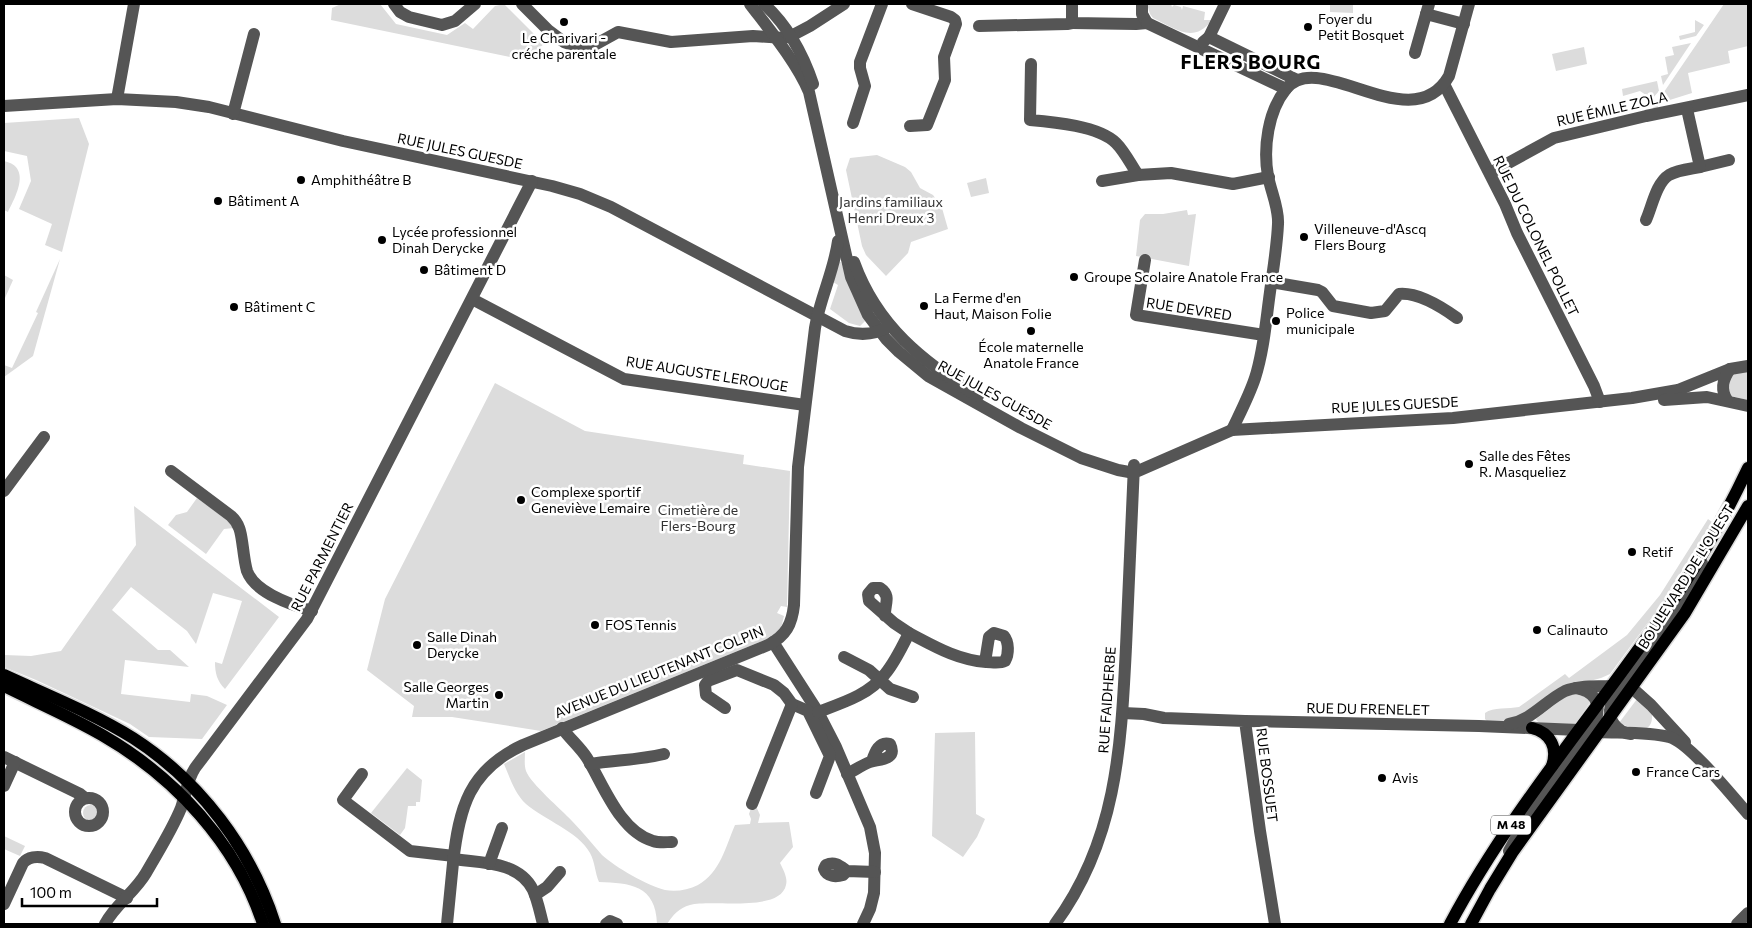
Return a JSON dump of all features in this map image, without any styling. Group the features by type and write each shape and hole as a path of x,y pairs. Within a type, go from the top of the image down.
{"main road":[{"name":"BOULEVARD DE L'OUEST","path":"1719,526 1748,468"},
{"name":"BOULEVARD DE L'OUEST","path":"1589,731 1598,704 1622,687 1685,613 1748,506"},
{"path":"4,675 120,730 145,746 188,782 224,824 244,856 264,895 275,924"},
{"path":"4,686 103,735 155,771 184,798 234,859 254,898 263,924"},
{"name":"BOULEVARD DE L'OUEST","path":"1450,924 1499,843 1550,770 1589,731 1610,718 1622,687"},
{"path":"1532,728 1542,731 1551,739 1555,752 1550,770"},
{"name":"BOULEVARD DE L'OUEST","path":"1470,924 1490,889"}],"street":[{"path":"117,99 134,4"},
{"path":"394,4 400,12 409,17 442,25 455,21 475,4"},
{"path":"522,4 558,38 567,44 581,48 589,48 618,32 671,42 753,36 784,38 791,36 844,4"},
{"path":"750,4 804,80 809,92 846,262 856,291 868,315 885,328"},
{"path":"764,4 791,36 803,56 816,94 854,261 885,328"},
{"path":"852,123 866,86 860,62 882,4"},
{"path":"910,126 927,125 945,80 944,57 956,24 952,18 912,4"},
{"path":"1072,4 1072,23"},
{"path":"1142,4 1142,14 1147,23"},
{"path":"1192,44 1202,42 1209,37 1225,4"},
{"path":"1232,430 1254,382 1264,335 1278,223 1267,156 1270,126 1276,108 1286,89 1296,80 1308,78 1408,100 1426,97 1444,84 1450,73 1469,4"},
{"path":"1415,53 1427,9 1464,24"},
{"path":"753,36 761,19"},
{"path":"979,26 1147,23 1286,89"},
{"path":"233,114 254,34"},
{"path":"1209,37 1296,80"},
{"path":"1031,64 1030,120 1052,122 1105,135 1119,146 1138,175"},
{"name":"RUE DU COLONEL POLLET","path":"1444,84 1490,173 1517,233 1594,386 1600,402"},
{"name":"RUE ÉMILE ZOLA","path":"1490,173 1554,138 1646,116 1748,95"},
{"name":"RUE JULES GUESDE","path":"4,106 117,99 176,102 209,108 326,138 573,191 602,203 852,333 869,334 885,328 899,337 922,357 986,401 1080,450 1134,468 1164,459 1232,430 1453,418 1600,402 1678,390 1730,369 1748,366"},
{"path":"1687,108 1700,167"},
{"path":"1646,220 1658,189 1671,174 1729,160"},
{"path":"1102,180 1138,175 1177,174 1233,184 1269,177"},
{"name":"RUE PARMENTIER","path":"105,924 146,874 174,822 184,798 188,782 200,760 302,628 312,611 532,181"},
{"name":"AVENUE DU LIEUTENANT COLPIN","path":"446,924 461,813 477,781 492,763 510,751 562,728 773,642 787,631 793,614 797,480 817,316 835,259 840,231"},
{"name":"RUE DEVRED","path":"1145,260 1136,316 1264,335"},
{"path":"1271,282 1318,290 1322,292 1333,306 1374,314 1387,310 1399,294 1409,294 1441,307 1457,318"},
{"name":"RUE AUGUSTE LEROUGE","path":"472,299 628,380 806,405"},
{"path":"1727,400 1722,389 1730,369"},
{"name":"RUE JULES GUESDE","path":"1632,398 1658,400 1707,397 1748,406"},
{"path":"4,492 44,437"},
{"name":"RUE FAIDHERBE","path":"1055,924 1085,875 1103,826 1115,782 1123,714 1134,468"},
{"path":"171,471 231,516 238,524 247,569 254,582 280,600 312,611"},
{"name":"BOULEVARD DE L'OUEST","path":"1622,687 1688,593 1719,526"},
{"path":"886,616 909,633 958,657 985,662"},
{"path":"818,712 861,694 880,680 891,666 909,633"},
{"path":"773,642 818,712 834,754 816,793"},
{"path":"844,657 864,668 893,690 913,696"},
{"path":"725,708 706,695 705,685 708,680 737,670 774,685 784,693 792,704 808,711 847,774 870,827 875,872 873,898 862,924"},
{"path":"1622,687 1642,696 1680,735 1692,752 1748,814"},
{"name":"RUE DU FRENELET","path":"1489,726 1525,720 1563,692 1576,688 1622,687"},
{"path":"1576,688 1590,693 1598,704"},
{"path":"792,704 809,699"},
{"path":"752,804 792,704"},
{"name":"RUE BOSSUET","path":"1123,714 1144,714 1164,718 1245,721 1275,924"},
{"path":"1610,718 1621,731 1631,734"},
{"name":"RUE DU FRENELET","path":"1245,721 1489,726 1668,736 1677,740 1692,752"},
{"path":"562,728 584,753 613,806 633,828 650,840 672,842"},
{"name":"BOULEVARD DE L'OUEST","path":"1490,889 1523,825 1589,731"},
{"path":"590,764 642,759 664,754"},
{"path":"4,786 9,760 85,798"},
{"path":"847,774 872,760"},
{"path":"362,774 343,800 410,851 490,864 518,872 528,882 535,895 543,924"},
{"path":"490,864 502,828"},
{"path":"4,904 23,863 37,856 127,898"},
{"path":"846,871 875,872"},
{"path":"535,895 547,887 560,872"},
{"path":"1737,924 1748,914"},
{"path":"606,924 610,921 617,924"}],"green space":[{"path":"341,4 380,4 396,24 447,35 465,23 473,29 495,6 504,4 544,44 525,60 331,20 332,8"},
{"path":"1147,4 1171,4 1172,7 1174,5 1181,7 1182,10 1183,6 1205,12 1204,20 1212,20 1205,28 1198,32 1184,32 1153,18"},
{"path":"1330,4 1353,4 1353,13 1330,12"},
{"path":"1724,4 1748,4 1748,46 1728,51 1730,63 1688,73 1692,93 1657,104 1659,110 1651,111"},
{"path":"1695,20 1704,25 1696,36 1680,40 1679,36 1695,32"},
{"path":"1691,43 1663,85 1661,76 1668,74 1665,57 1674,55 1672,47"},
{"path":"1584,47 1587,64 1556,71 1552,54"},
{"path":"1657,81 1659,91 1652,99 1640,91 1623,96 1622,89"},
{"path":"79,118 89,144 62,252 45,245 52,224 19,209 31,181 27,156 4,151 4,123"},
{"name":"Jardins familiaux Henri Dreux 3","path":"877,155 905,167 911,172 920,188 933,195 942,208 948,229 911,242 908,253 886,276 866,255 862,246 846,170 850,158"},
{"path":"4,161 13,164 18,169 20,176 18,190 8,212 4,210"},
{"path":"986,178 989,193 971,197 967,183"},
{"path":"1187,210 1188,215 1196,214 1189,266 1136,256 1140,220 1145,214 1163,214"},
{"path":"60,259 33,356 4,377 4,365 12,368 38,313 36,312"},
{"path":"839,262 841,262 852,294 866,320 860,326 849,323 830,309 838,285 833,282"},
{"path":"4,275 13,280 5,298 4,297"},
{"path":"1748,371 1748,400 1731,396 1728,393 1731,375"},
{"name":"Complexe sportif Geneviève Lemaire","path":"495,383 585,431 744,455 743,464 790,471 787,607 781,606 777,613 784,616 781,628 772,637 541,731 452,717 412,717 414,706 367,670 385,599"},
{"path":"197,498 230,522 234,528 224,529 206,554 168,525 176,515 187,512"},
{"path":"134,506 279,617 225,689 217,677 215,662 222,664 242,601 213,593 196,644 187,631 131,587 112,610 158,650 170,650 189,667 125,660 121,694 190,702 191,694 207,696 227,705 202,739 149,737 130,724 4,667 4,655 31,656 61,651 136,545"},
{"path":"1708,519 1712,522 1661,605 1610,674 1564,688 1514,721 1488,722 1485,719 1485,713 1488,711 1519,707 1565,674 1569,678 1627,635 1660,595"},
{"path":"1570,693 1587,697 1590,702 1575,724 1540,723 1537,721 1536,719"},
{"path":"1637,699 1652,713 1650,726 1642,729 1636,729 1619,723"},
{"path":"975,732 976,814 985,819 977,837 963,857 932,836 935,733"},
{"path":"525,752 526,771 540,789 576,825 602,855 632,876 669,891 682,890 698,885 712,874 717,866 735,825 750,824 749,814 751,808 756,806 760,815 758,823 789,822 793,847 780,863 786,877 786,885 781,894 772,899 759,902 690,905 677,912 667,924 657,924 652,901 646,894 631,885 599,882 592,856 585,845 569,832 533,810 522,800 513,786 504,764"},
{"path":"407,768 422,780 420,802 416,802 416,806 408,806 405,828 400,835 371,813"},
{"path":"91,805 97,807 99,813 97,819 91,821 85,819 83,813 85,807"},
{"path":"4,836 25,846 20,856 4,849"}],"place":[{"name":"Le Charivari - créche parentale","path":"564,22"},
{"name":"Foyer du Petit Bosquet","path":"1308,27"},
{"name":"Amphithéâtre B","path":"301,180"},
{"name":"Bâtiment A","path":"218,201"},
{"name":"Villeneuve-d'Ascq Flers Bourg","path":"1304,237"},
{"name":"Lycée professionnel Dinah Derycke","path":"382,240"},
{"name":"Bâtiment D","path":"424,270"},
{"name":"Groupe Scolaire Anatole France","path":"1074,277"},
{"name":"La Ferme d'en Haut, Maison Folie","path":"924,306"},
{"name":"Bâtiment C","path":"234,307"},
{"name":"Police municipale","path":"1276,321"},
{"name":"École maternelle Anatole France","path":"1031,331"},
{"name":"Salle des Fêtes R. Masqueliez","path":"1469,464"},
{"name":"Complexe sportif Geneviève Lemaire","path":"521,500"},
{"name":"Retif","path":"1632,552"},
{"name":"FOS Tennis","path":"595,625"},
{"name":"Calinauto","path":"1537,630"},
{"name":"Salle Dinah Derycke","path":"417,645"},
{"name":"Salle Georges Martin","path":"499,695"},
{"name":"France Cars","path":"1636,772"},
{"name":"Avis","path":"1382,778"}],"district":[{"name":"FLERS BOURG","path":"1251,62"}],"park label":[{"name":"Cimetière de Flers-Bourg","path":"698,518"}]}
